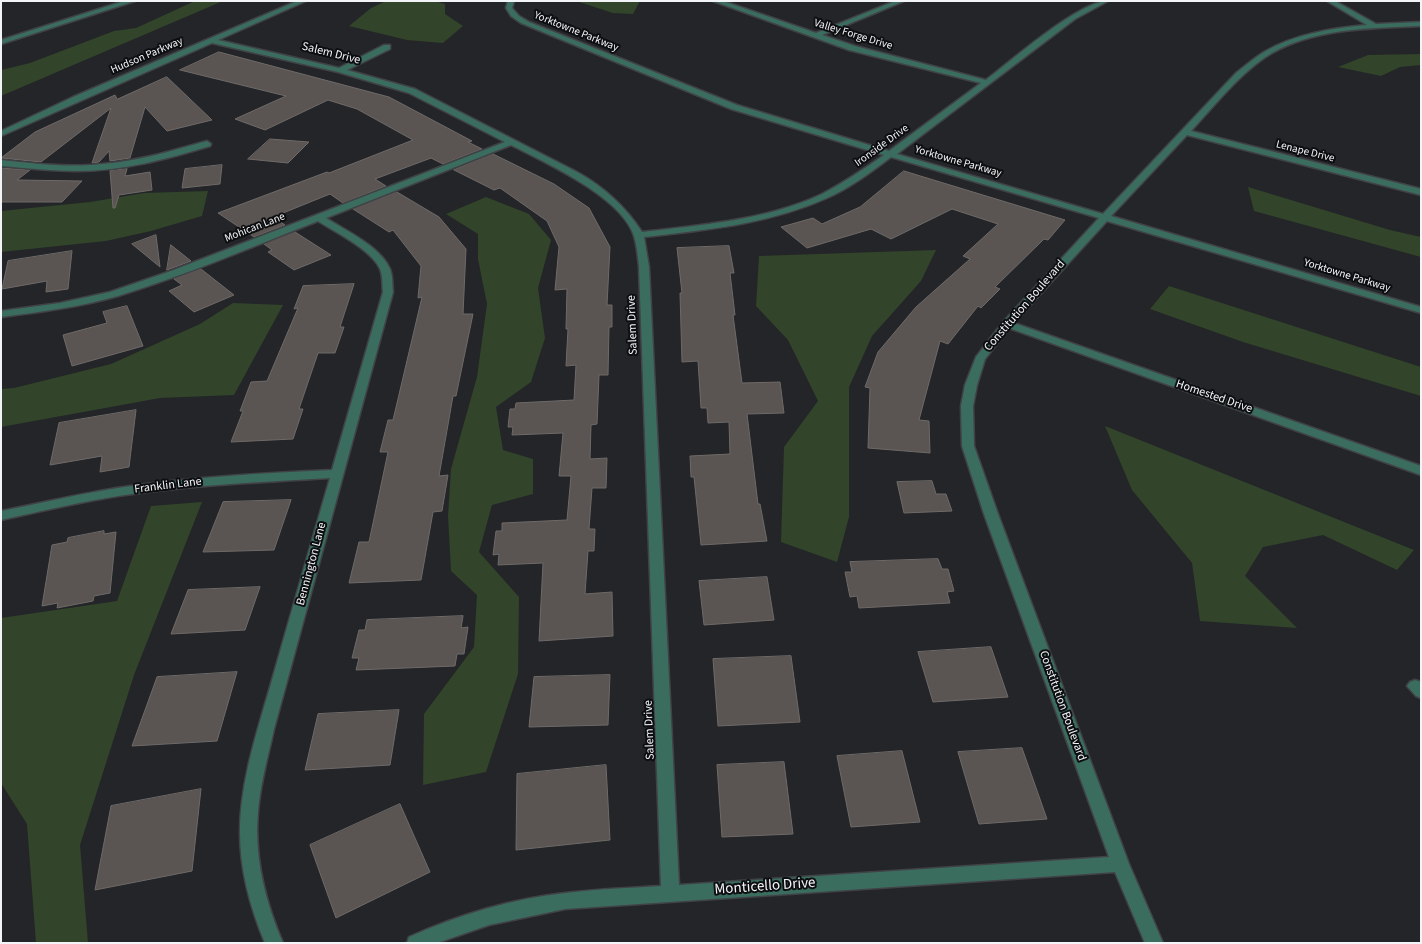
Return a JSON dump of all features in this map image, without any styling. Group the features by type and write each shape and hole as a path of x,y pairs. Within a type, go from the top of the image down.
{"street":[{"path":"1,42 132,1"},
{"name":"Hudson Parkway","path":"1,134 76,99 303,1"},
{"name":"Yorktowne Parkway","path":"511,1 508,8 518,20 734,107 1421,310"},
{"name":"Valley Forge Drive","path":"716,1 852,48 986,82"},
{"path":"815,36 901,1"},
{"name":"Ironside Drive","path":"639,235 723,225 772,214 824,196 869,170 1073,18 1105,1"},
{"path":"1330,1 1374,26"},
{"name":"Constitution Boulevard","path":"1154,943 1120,864 991,514 968,446 967,406 971,385 980,359 1007,324 1105,216 1257,59 1271,50 1321,35 1374,26 1421,24"},
{"name":"Salem Drive","path":"212,41 340,70 412,91 595,186 626,215 639,235 645,276 670,893"},
{"path":"340,70 388,47"},
{"name":"Lenape Drive","path":"1185,132 1420,191"},
{"name":"Mohican Lane","path":"1,314 60,306 113,294 175,273 512,142"},
{"path":"1,163 62,168 119,166 153,160 207,144"},
{"name":"Bennington Lane","path":"274,943 269,932 252,872 249,828 251,794 266,729 388,292 387,274 382,264 370,252 319,217"},
{"name":"Homested Drive","path":"1007,324 1421,470"},
{"name":"Franklin Lane","path":"1,516 71,500 138,489 229,479 337,474"},
{"name":"Monticello Drive","path":"416,943 439,932 512,911 565,901 1120,864"}],"green space":[{"path":"195,1 223,1 1,96 1,70 30,63 114,31 136,28"},
{"path":"386,1 435,1 445,4 445,14 463,26 443,43 407,40 349,26 371,8"},
{"path":"576,1 640,1 633,14 613,13"},
{"path":"1421,54 1421,65 1400,67 1381,76 1338,67 1368,55"},
{"path":"1248,187 1390,230 1421,237 1421,257 1254,211"},
{"path":"208,191 202,216 151,231 106,241 1,252 1,211 90,202 144,193"},
{"path":"486,197 529,214 551,240 538,288 545,338 531,382 496,407 503,450 533,459 533,494 492,505 479,552 519,597 518,674 486,772 423,785 424,714 474,647 477,595 451,571 448,516 451,469 477,377 487,304 478,259 478,234 446,214"},
{"path":"936,250 921,281 872,336 849,387 849,517 837,562 781,542 784,447 818,401 788,340 756,306 759,256"},
{"path":"1169,286 1421,367 1421,396 1243,342 1150,309"},
{"path":"233,303 283,305 234,395 160,398 1,427 1,389 14,388 111,364 200,324"},
{"path":"1105,426 1414,550 1397,570 1323,535 1263,547 1245,576 1297,628 1200,621 1192,563 1132,490"},
{"path":"202,502 134,675 80,845 88,943 36,943 27,824 1,783 1,618 117,601 151,506"}],"building":[{"path":"219,52 389,97 472,141 468,142 482,149 443,164 431,158 375,179 386,186 343,203 330,194 273,217 285,225 254,237 218,213 413,140 357,109 328,100 265,130 235,119 286,96 180,70"},
{"path":"167,77 212,120 167,131 145,107 130,158 110,161 109,151 99,162 92,163 111,108 41,162 1,158 35,132 115,95 117,99"},
{"path":"270,139 309,142 288,163 248,159"},
{"path":"493,154 554,184 589,208 610,247 607,305 612,305 612,327 609,327 608,375 599,375 597,424 591,425 590,459 607,458 606,488 592,488 589,529 595,529 594,551 588,551 585,594 612,592 613,636 539,641 543,563 498,565 499,554 493,555 496,531 502,531 502,523 567,520 571,476 559,476 563,433 512,435 513,427 508,427 510,409 515,409 516,403 574,400 576,365 566,366 568,329 566,329 567,289 555,290 559,247 547,221 500,188 494,190 454,170"},
{"path":"222,165 220,184 182,188 185,169"},
{"path":"1,168 30,170 17,180 82,181 62,202 1,202"},
{"path":"127,169 125,176 150,172 152,190 119,195 115,208 113,208 110,171"},
{"path":"904,171 1065,220 1048,240 1044,239 995,287 1000,289 981,308 978,306 948,344 940,341 919,420 929,421 930,453 868,448 870,388 865,387 878,352 916,307 970,259 963,256 998,224 952,209 891,239 871,229 807,248 781,227 813,218 822,224 860,207"},
{"path":"397,192 439,217 466,249 463,314 473,314 456,396 453,396 439,476 448,475 442,511 433,512 421,580 349,583 359,542 369,542 388,452 380,452 388,420 393,420 422,297 418,298 421,266 393,230 389,232 353,209"},
{"path":"295,232 331,255 294,270 268,252 272,250 264,244"},
{"path":"156,235 160,267 132,244"},
{"path":"171,245 191,261 167,270"},
{"path":"729,246 734,273 730,273 735,315 733,315 742,383 780,382 784,413 747,414 758,504 760,504 767,541 701,545 694,477 691,477 690,456 730,454 729,422 708,423 707,408 701,408 698,361 682,362 680,293 682,293 677,248"},
{"path":"72,251 68,289 46,292 47,281 2,289 8,261"},
{"path":"201,269 234,295 194,312 169,291 182,285 174,279"},
{"path":"354,284 340,327 344,327 335,353 318,353 299,409 303,409 293,439 231,442 243,411 240,411 251,382 267,381 298,308 294,309 303,286"},
{"path":"127,306 143,346 72,366 63,335 107,323 103,312"},
{"path":"136,410 129,467 100,472 102,456 50,465 59,423"},
{"path":"932,481 936,494 946,494 952,511 904,513 897,482"},
{"path":"291,500 274,550 203,552 223,502"},
{"path":"104,531 104,534 116,532 110,593 94,596 93,601 57,608 58,603 42,606 52,545 67,542 68,538"},
{"path":"938,559 942,569 948,569 954,591 947,592 950,603 859,608 857,596 850,597 845,572 852,572 850,562"},
{"path":"767,577 774,620 704,625 699,581"},
{"path":"260,587 245,630 171,634 188,590"},
{"path":"463,616 461,628 468,627 464,654 457,654 455,666 356,670 359,658 352,658 359,630 365,630 367,620"},
{"path":"991,647 1008,697 933,702 918,652"},
{"path":"791,656 800,722 718,726 713,659"},
{"path":"237,672 217,741 132,746 157,677"},
{"path":"610,675 608,725 529,727 534,677"},
{"path":"399,710 390,765 305,770 318,714"},
{"path":"1022,748 1047,819 979,824 958,752"},
{"path":"902,751 920,822 851,827 837,756"},
{"path":"784,762 793,834 722,837 717,765"},
{"path":"606,765 610,840 516,850 517,774"},
{"path":"201,789 192,871 95,890 111,806"},
{"path":"400,804 430,872 336,918 310,845"}]}
